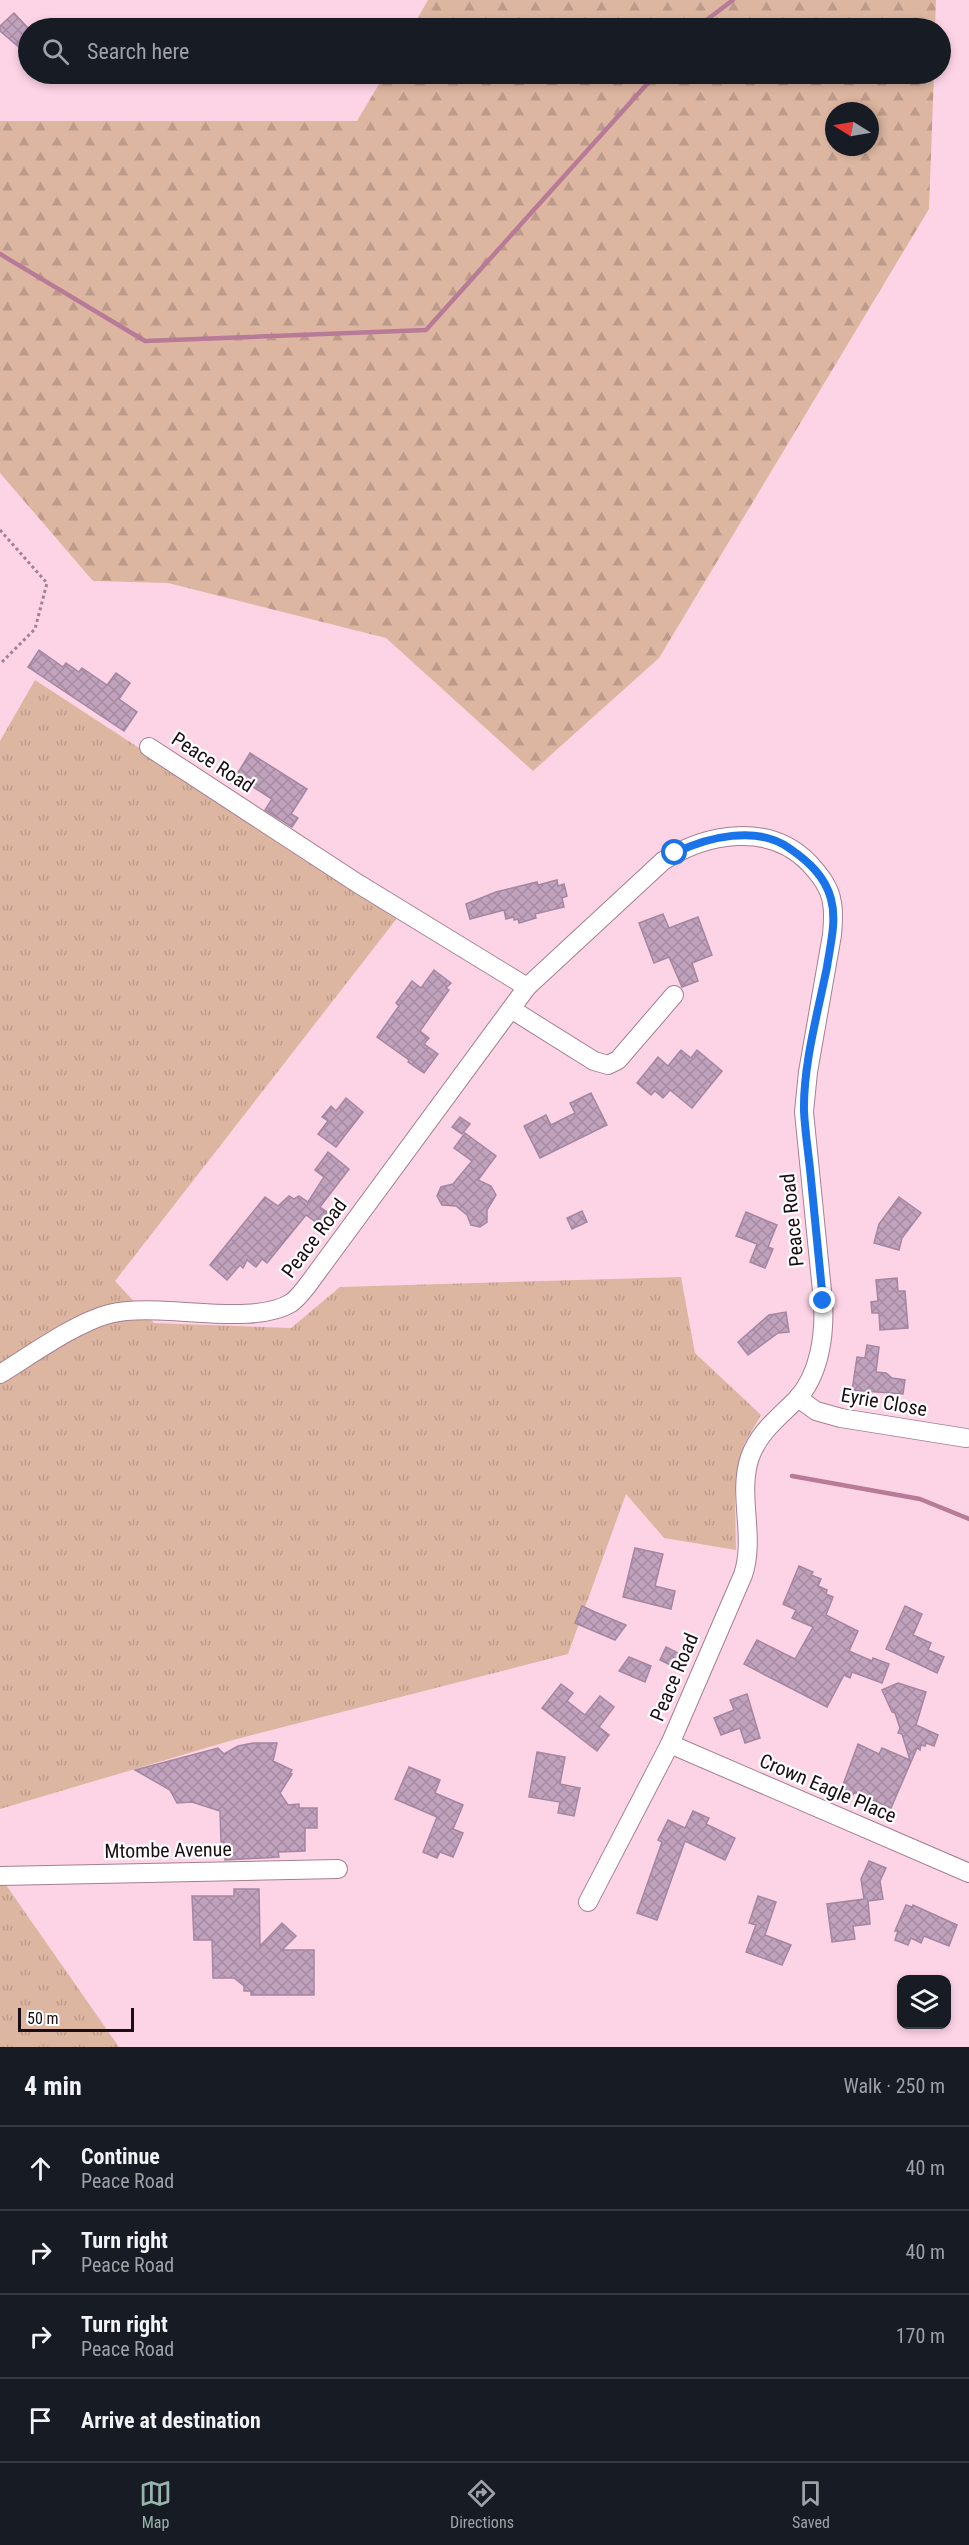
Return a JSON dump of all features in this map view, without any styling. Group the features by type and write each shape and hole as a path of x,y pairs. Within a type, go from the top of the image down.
{"street":[{"name":"Peace Road","path":"149,747 357,883 527,987"},
{"name":"Peace Road","path":"0,1374 74,1330 110,1314 137,1311 264,1311 290,1303 307,1286 527,987 663,861 705,841 746,836 784,844 804,858 820,876 832,901 832,935 808,1072 804,1112 822,1291 823,1326 815,1366 798,1398 769,1425 750,1457 746,1486 748,1561 670,1744 588,1902"},
{"path":"511,1009 594,1061 608,1065 618,1060 674,995"},
{"name":"Eyrie Close","path":"798,1398 816,1411 841,1418 966,1438"},
{"name":"Crown Eagle Place","path":"670,1744 969,1873"},
{"name":"Mtombe Avenue","path":"0,1876 338,1869"}],"path":[{"path":"0,530 46,583 35,629 0,664"}],"green space":[{"path":"428,0 936,0 935,18 418,18"},
{"path":"379,84 934,84 929,209 659,658 533,771 386,638 168,583 93,581 0,473 0,121 357,121"},
{"path":"35,680 398,917 115,1281 154,1323 291,1328 340,1287 681,1277 695,1353 761,1415 744,1444 735,1497 736,1550 664,1538 626,1494 568,1654 233,1740 0,1809 0,741"},
{"path":"0,1885 6,1885 119,2047 0,2047"}],"building":[{"path":"14,13 19,18 18,46 0,31 0,26"},
{"path":"39,650 63,667 66,663 79,672 82,668 107,685 116,673 130,683 119,699 137,712 124,731 28,667"},
{"path":"250,753 307,789 291,814 298,818 292,827 265,810 272,799 236,776"},
{"path":"557,880 558,886 564,884 567,896 562,898 564,907 535,914 536,918 519,923 518,919 514,920 514,917 506,919 504,910 470,919 466,904 496,892 537,882 538,885"},
{"path":"663,914 669,928 698,917 712,955 692,963 698,981 682,987 669,957 654,963 639,923"},
{"path":"434,970 451,983 446,988 449,990 420,1031 429,1038 424,1044 438,1054 424,1073 377,1037 399,1006 396,1003 412,981 421,988"},
{"path":"681,1050 691,1058 697,1050 722,1071 692,1108 670,1090 663,1098 655,1091 651,1095 637,1083 658,1057 668,1066"},
{"path":"591,1093 607,1125 540,1158 524,1126 546,1115 551,1125 575,1113 570,1103"},
{"path":"346,1098 363,1112 336,1147 318,1134 328,1121 322,1117 331,1106 336,1111"},
{"path":"460,1117 470,1124 462,1134 452,1127"},
{"path":"465,1133 496,1156 478,1180 491,1186 496,1195 487,1210 487,1222 480,1227 471,1225 467,1215 456,1206 442,1205 437,1196 441,1187 453,1184 472,1161 454,1148"},
{"path":"328,1152 349,1169 320,1207 333,1216 324,1228 306,1215 267,1263 262,1259 256,1267 247,1260 243,1268 240,1265 227,1280 210,1265 265,1197 278,1206 289,1196 294,1199 299,1196 308,1202 324,1177 315,1170"},
{"path":"899,1197 921,1213 902,1238 899,1250 874,1243 879,1224"},
{"path":"582,1211 587,1222 572,1229 567,1218"},
{"path":"746,1212 777,1225 768,1247 773,1249 765,1268 750,1262 757,1244 736,1236"},
{"path":"897,1278 898,1291 905,1291 908,1328 880,1330 879,1313 872,1313 871,1302 878,1301 876,1280"},
{"path":"786,1312 789,1332 778,1333 748,1355 738,1342 769,1315"},
{"path":"867,1345 879,1347 876,1372 905,1380 903,1394 852,1390 857,1357 865,1358"},
{"path":"635,1548 663,1554 655,1586 675,1591 671,1609 623,1597"},
{"path":"799,1566 813,1572 811,1575 821,1579 818,1586 827,1590 826,1594 833,1597 826,1615 858,1631 849,1651 872,1661 873,1658 889,1664 882,1683 852,1672 850,1678 844,1675 827,1707 744,1664 757,1640 795,1659 813,1627 792,1618 796,1610 783,1604"},
{"path":"582,1606 626,1625 615,1640 575,1623"},
{"path":"905,1606 922,1614 913,1635 931,1643 928,1650 944,1657 937,1673 886,1649"},
{"path":"666,1647 682,1655 676,1668 660,1660"},
{"path":"629,1657 651,1666 645,1682 619,1671"},
{"path":"898,1683 926,1692 916,1725 938,1735 934,1746 926,1743 925,1746 921,1745 920,1750 917,1748 891,1808 854,1792 853,1795 841,1790 858,1744 879,1754 882,1748 910,1760 902,1734 898,1733 900,1728 895,1713 892,1712 882,1690"},
{"path":"561,1684 573,1693 567,1701 585,1715 600,1696 614,1707 599,1727 609,1735 597,1751 542,1708"},
{"path":"747,1694 760,1738 745,1743 740,1728 721,1735 714,1718 734,1710 730,1700"},
{"path":"253,1743 277,1743 273,1761 292,1770 290,1773 292,1774 280,1793 288,1805 299,1804 299,1808 317,1808 317,1828 305,1828 305,1851 278,1852 279,1857 225,1860 224,1842 221,1842 220,1811 192,1802 177,1803 170,1790 135,1770 218,1748 224,1754 238,1746"},
{"path":"537,1752 565,1757 560,1784 580,1788 574,1816 558,1813 560,1802 529,1797"},
{"path":"409,1767 440,1780 435,1793 463,1805 453,1829 463,1833 453,1857 440,1852 437,1858 423,1852 437,1817 395,1799"},
{"path":"693,1811 709,1818 706,1824 735,1838 725,1860 685,1841 657,1920 637,1913 662,1842 658,1840 668,1820 685,1828"},
{"path":"869,1861 886,1868 880,1881 883,1899 868,1901 870,1924 853,1926 855,1939 832,1942 827,1904 864,1899 861,1879"},
{"path":"234,1889 259,1889 260,1946 282,1923 296,1936 282,1950 314,1950 314,1995 251,1995 251,1991 244,1991 244,1986 234,1978 213,1978 212,1940 194,1940 192,1896 234,1896"},
{"path":"758,1896 776,1902 765,1935 791,1945 782,1965 746,1952 756,1925 749,1923"},
{"path":"906,1905 912,1907 913,1905 957,1925 949,1946 924,1936 921,1943 911,1938 908,1945 895,1940 898,1931 895,1931"}],"waterway":[{"path":"709,18 733,0"},
{"path":"0,254 145,341 426,330 647,84"},
{"path":"792,1476 920,1499 969,1519"}],"route":[{"path":"675,853 719,838 746,836 772,840 784,844 804,858 820,876 832,901 832,935 808,1072 804,1112 823,1301"}]}
